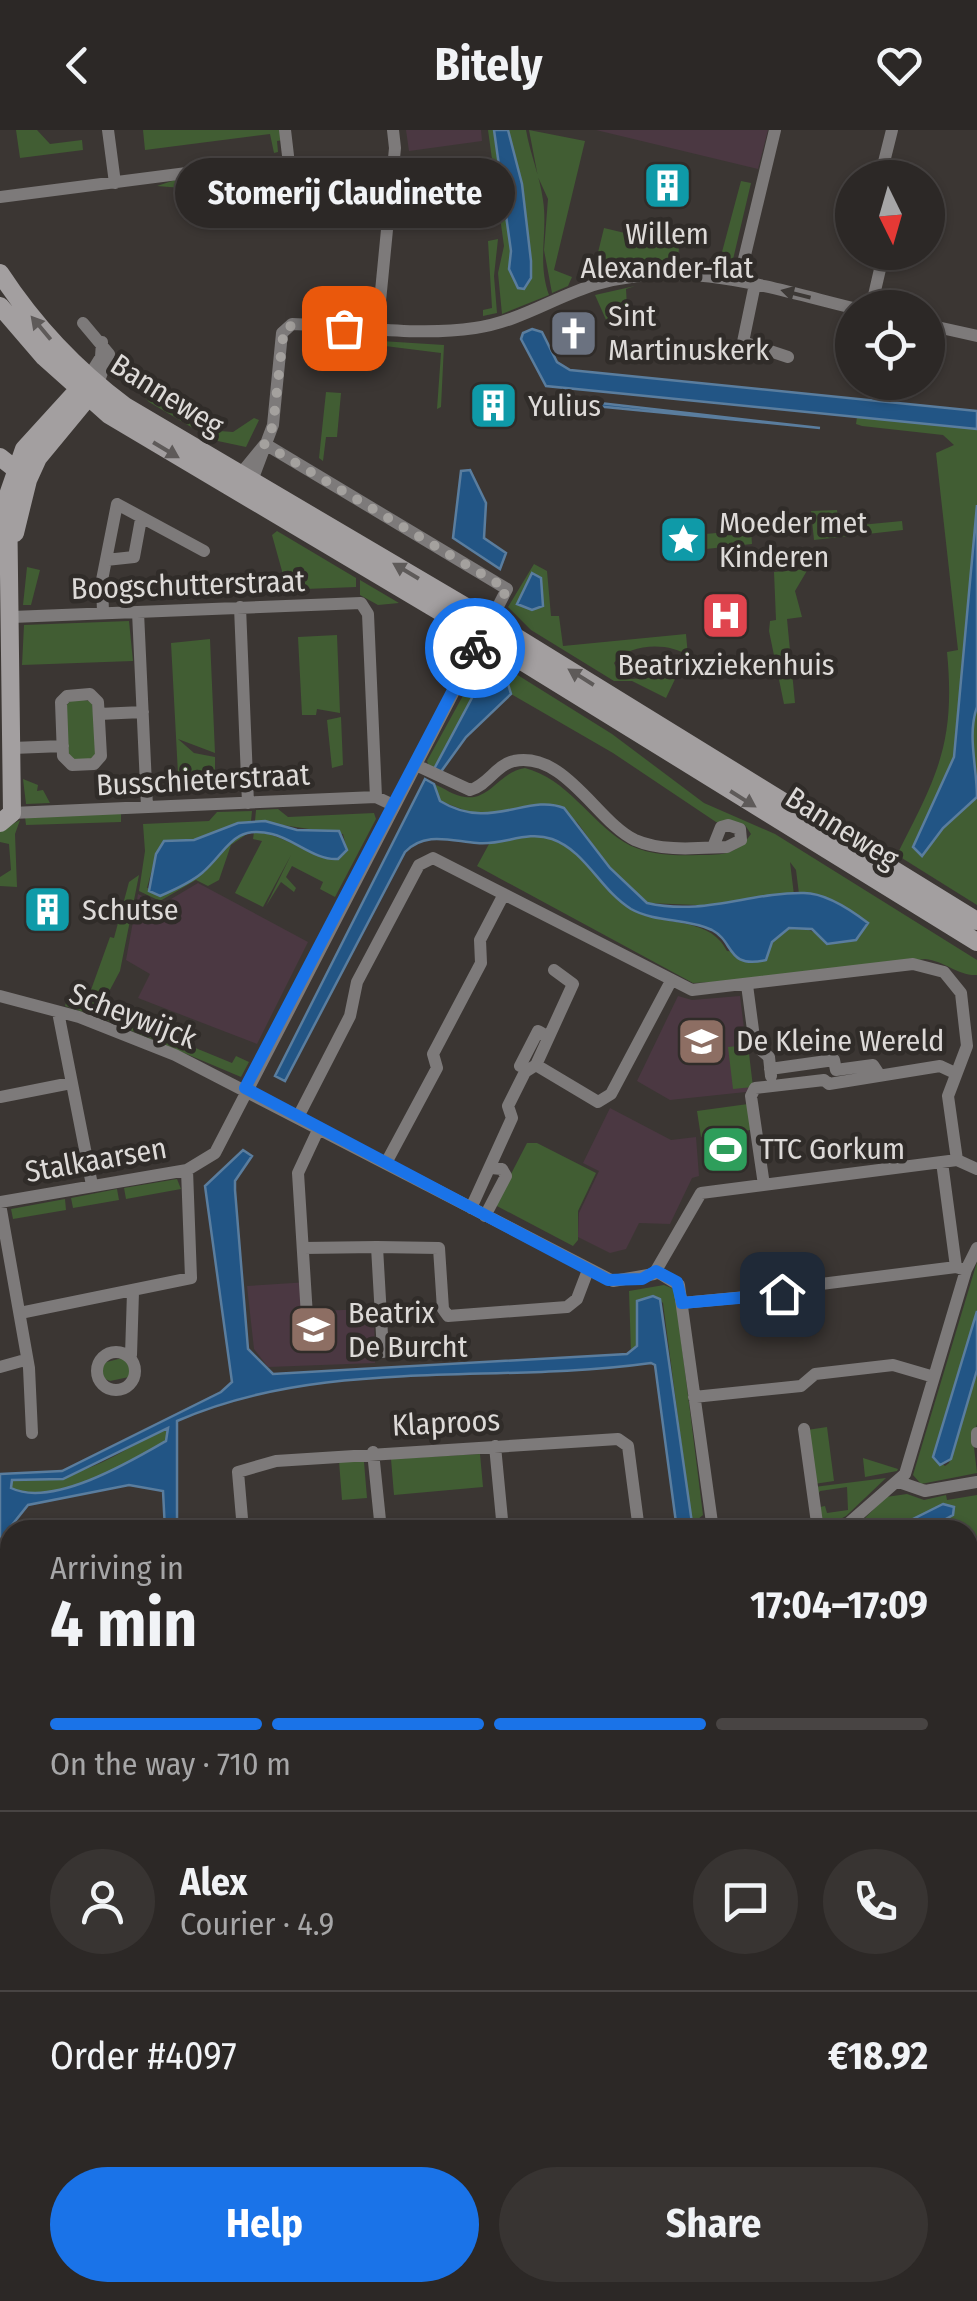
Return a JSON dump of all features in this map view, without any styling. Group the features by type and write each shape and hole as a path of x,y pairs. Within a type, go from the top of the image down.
{"main road":[{"name":"Banneweg","path":"0,273 88,388"},
{"name":"Banneweg","path":"0,306 88,388 486,628 664,728 977,921"},
{"path":"6,818 13,748 8,557 15,476 24,450 88,388"},
{"path":"15,476 38,458 88,388"},
{"path":"15,476 0,457 24,450"},
{"name":"Banneweg","path":"486,628 576,697 977,942"},
{"name":"Banneweg","path":"576,697 607,706 649,730 664,728"}],"street":[{"path":"108,130 115,182"},
{"path":"284,130 289,164"},
{"path":"377,332 393,130"},
{"path":"739,280 775,130"},
{"path":"884,160 892,130"},
{"path":"0,197 289,164 392,175"},
{"path":"243,484 273,426 285,326 377,332 480,328 530,312 581,289 639,275 684,272 739,280 835,304"},
{"path":"754,284 742,342 788,357"},
{"path":"83,323 102,342 109,360 88,388"},
{"path":"945,329 977,336"},
{"path":"264,444 507,589 486,628"},
{"path":"103,613 106,560 117,504 204,550"},
{"path":"106,560 134,557 141,519"},
{"name":"Boogschutterstraat","path":"12,617 357,602 365,606 376,797"},
{"path":"240,607 248,803"},
{"path":"138,612 148,807"},
{"name":"Stalkaarsen","path":"0,1203 187,1170 215,1153 245,1088 486,628"},
{"path":"93,695 99,714 98,761 68,764 62,746 64,697 93,695"},
{"path":"99,714 143,712"},
{"path":"13,748 62,746"},
{"path":"416,765 470,790 512,762 534,762 582,792 632,838 672,847 712,848"},
{"name":"Busschieterstraat","path":"6,818 376,797 393,805"},
{"path":"298,1117 350,1016 357,982 418,865 438,859 692,990 912,964 939,969 960,993 966,1046 948,1096 961,1268 905,1474 851,1520"},
{"path":"386,1163 437,1068 433,1054 481,963 478,944 504,894"},
{"path":"471,1208 492,1168 490,1159 512,1118 508,1106 532,1068 573,984 554,970"},
{"path":"532,1068 594,1100 607,1099 671,981"},
{"path":"747,985 755,1044 769,1057 772,1086"},
{"name":"Scheywijck","path":"0,996 138,1040 245,1088 588,1270 622,1282 647,1278 656,1271"},
{"path":"58,1012 92,1186"},
{"path":"770,1069 834,1060 836,1070 873,1065 878,1074"},
{"path":"764,1185 751,1093 772,1086 824,1080 829,1084 940,1066 955,1073"},
{"path":"0,1097 71,1083"},
{"path":"306,1316 298,1173 319,1128"},
{"path":"707,1520 682,1303 677,1282 656,1271 699,1194 950,1161 977,1169"},
{"path":"486,1216 506,1176 502,1169 492,1168"},
{"path":"20,1313 184,1283 194,1274 187,1170"},
{"path":"0,1203 20,1313 32,1433"},
{"path":"378,1247 383,1352"},
{"path":"303,1248 438,1247 443,1309 448,1316 567,1308 575,1302 588,1270"},
{"path":"682,1303 810,1291 813,1285 961,1268 977,1248"},
{"path":"131,1354 133,1292"},
{"path":"0,1367 25,1360"},
{"path":"694,1398 801,1386 815,1374 893,1365 934,1377"},
{"path":"804,1429 817,1520"},
{"path":"977,1433 977,1442"},
{"name":"Klaproos","path":"243,1520 238,1472 276,1461 373,1452 622,1440 629,1450 638,1520"},
{"path":"496,1446 503,1520"},
{"path":"373,1452 380,1520"},
{"path":"898,1482 925,1491 977,1482"}],"shaded area":[{"path":"406,130 481,130 482,141 409,151"},
{"path":"596,130 768,130 758,169"},
{"path":"198,883 308,942 257,1044 138,998 150,974 126,960 138,894 161,905"},
{"name":"De Kleine Wereld","path":"678,996 692,1000 740,996 751,1085 746,1092 670,1100 637,1081"},
{"path":"610,1108 671,1140 696,1137 699,1176 692,1178 670,1224 639,1223 626,1249 610,1253 578,1237 579,1213 599,1171 583,1163"},
{"name":"Beatrix De Burcht","path":"309,1282 311,1311 374,1309 375,1363 268,1367 254,1349 247,1286"}],"green space":[{"path":"16,130 37,130 50,144 82,140 83,150 20,158"},
{"path":"143,130 281,130 283,140 277,141 278,152 274,153 270,134 145,150"},
{"path":"488,130 494,130 511,251 509,269 520,289 531,261 522,184 508,130 526,130 544,212 544,271 549,295 502,314 498,273 504,246"},
{"path":"529,130 585,141 554,270 572,277 568,286 552,293 544,250 548,199 538,177"},
{"path":"234,171 243,181 234,192 157,186 178,179 180,187 235,180"},
{"path":"741,181 751,183 731,268 718,267"},
{"path":"604,228 679,246 678,261 592,277"},
{"path":"498,239 494,276 497,313 483,316 483,310 492,308 488,241"},
{"path":"635,286 626,289 628,324 607,322 595,295"},
{"path":"381,341 444,345 441,407 437,409 441,353 385,346 380,353"},
{"path":"152,382 163,385 159,400 187,419 194,411 209,414 207,430 233,432 254,418 259,420 246,447 213,440 149,402 143,395"},
{"path":"326,392 341,393 337,437 326,437 323,461 319,458"},
{"path":"857,417 977,429 977,905 897,855 940,759 948,712 947,652 958,650 936,453 954,445 943,435 862,426 856,424"},
{"path":"837,510 839,527 902,521 903,530 814,540 811,511"},
{"path":"751,530 752,544 706,549 705,534"},
{"path":"277,531 356,578 356,587 280,590 282,571 272,535"},
{"path":"702,535 703,549 675,552 673,538"},
{"path":"534,564 547,571 551,616 559,616 563,646 686,634 688,656 671,648 639,648 614,663 619,673 632,679 677,675 666,698 632,681 614,681 531,630 508,607"},
{"path":"27,567 40,570 31,605 23,605"},
{"path":"808,569 795,591 802,617 787,619 795,703 784,704 769,631 770,621 776,620 774,572"},
{"path":"360,580 399,603 378,605 360,595"},
{"path":"129,621 133,661 22,665 24,625"},
{"path":"337,635 340,713 317,709 316,715 302,715 298,637"},
{"path":"210,639 215,753 178,739 194,753 215,757 215,773 178,774 171,643"},
{"path":"482,661 503,666 612,734 704,803 775,834 977,960 977,975 925,959 753,980 693,983 477,866 489,844 532,836 558,841 578,855 621,902 645,915 709,932 727,951 769,954 778,935 793,928 811,931 827,944 859,938 867,923 825,899 799,894 796,870 790,862 794,895 722,906 647,903 610,868 577,822 546,805 477,815 440,801 434,784 457,795 474,797 525,768 566,790 611,833 641,850 670,855 723,854 741,846 751,834 745,825 716,822 613,753 511,694 505,674 492,671 434,769 429,766 427,761"},
{"path":"72,699 92,701 97,752 92,759 74,761 68,756 65,707"},
{"path":"341,717 343,765 332,768 327,720"},
{"path":"23,779 38,785 37,791 43,790 50,803 26,804"},
{"path":"278,809 288,817 374,813 376,819 335,897 320,889 323,882 292,866 286,877 296,888 294,892 281,882 266,906 291,855 263,907 235,893 262,841 253,839 254,832 331,858 340,858 347,850 343,834 255,821 256,810"},
{"path":"252,811 251,821 194,840 164,841 156,854 147,888 185,884 224,846 250,832 231,845 219,880 208,886 196,880 160,901 139,891 145,851 143,824 209,821 217,812"},
{"path":"121,813 121,822 26,825 25,817"},
{"path":"20,820 15,834 17,887 0,886 0,877 11,870 9,844 0,842 0,831"},
{"path":"139,875 120,971 96,1016 65,1006 68,996 87,1001 110,937 114,938 129,882"},
{"path":"107,1003 108,1012 232,1063 236,1056 249,1062 241,1077 99,1017"},
{"path":"748,1045 753,1087 733,1089 728,1047"},
{"path":"748,1104 751,1130 701,1137 697,1111"},
{"path":"527,1143 537,1143 596,1173 578,1211 578,1240 573,1246 495,1205"},
{"path":"177,1179 181,1189 126,1199 124,1188"},
{"path":"117,1189 119,1200 73,1208 71,1198"},
{"path":"65,1199 66,1210 13,1219 11,1209"},
{"path":"977,1262 977,1311 933,1457 945,1466 949,1463 977,1370 977,1424 973,1439 977,1473 921,1484 913,1475"},
{"path":"664,1285 674,1289 703,1515 697,1520 691,1520 663,1303 656,1296 637,1301 637,1346 631,1352 629,1291"},
{"path":"126,1357 132,1362 129,1377 110,1381 101,1377 103,1363"},
{"path":"827,1427 834,1481 814,1484 807,1430"},
{"path":"165,1428 169,1436 166,1441 91,1481 50,1493 11,1488 12,1480 57,1477 93,1466"},
{"path":"480,1454 483,1487 394,1495 391,1459"},
{"path":"863,1458 898,1469 865,1477"},
{"path":"339,1461 364,1462 367,1498 342,1500"},
{"path":"886,1478 839,1520 822,1520 820,1507 825,1506 827,1513 848,1510 847,1487 820,1491 816,1498 814,1487"},
{"path":"907,1494 924,1500 946,1495 947,1500 977,1495 977,1520 944,1520 953,1515 943,1504 911,1520 863,1520 886,1497"}],"water":[{"path":"494,130 508,130 522,184 531,261 531,278 524,289 518,288 509,269 511,251"},
{"path":"532,329 542,332 557,362 570,370 835,397 835,400 977,411 977,429 546,386 521,339 523,333"},
{"path":"582,401 820,428 585,405"},
{"path":"470,470 486,503 484,538 506,553 500,569 453,538 461,471"},
{"path":"977,505 977,707 973,740 977,797 943,828 922,856 913,847 954,757"},
{"path":"532,573 541,578 543,606 532,610 517,604"},
{"path":"492,671 505,674 511,694 466,737 440,773 434,769 481,681"},
{"path":"425,779 434,784 440,801 458,810 492,813 536,805 564,808 610,868 647,903 688,907 812,894 838,903 868,923 856,940 827,944 812,929 789,928 772,942 766,960 744,961 712,930 631,909 574,852 552,839 533,836 487,843 421,841 405,852 285,1081 275,1076"},
{"path":"265,821 297,830 339,831 347,850 338,859 330,859 272,834 248,833 231,842 187,883 160,896 149,891 156,854 164,841 194,840 238,823"},
{"path":"243,1150 252,1156 235,1181 248,1349 273,1374 627,1354 637,1346 637,1301 653,1296 660,1299 692,1520 676,1520 655,1365 651,1363 351,1380 233,1401 177,1421 177,1520 164,1520 163,1491 129,1485 28,1505 16,1520 0,1520 0,1474 62,1471 221,1392 232,1382 205,1186","holes":["168,1428 166,1441 112,1470 47,1492 28,1493 11,1488 12,1480 63,1479"]},
{"path":"977,1311 977,1370 951,1459 940,1465 933,1457"},
{"path":"943,1504 954,1507 953,1515 944,1520 911,1520"}],"way so far":[{"path":"344,328 298,324 284,328 273,426 264,444 507,589 475,648"}],"place":[{"name":"Willem Alexander-flat","path":"667,185"},
{"name":"Stomerij Claudinette","path":"344,328"},
{"name":"Sint Martinuskerk","path":"573,333"},
{"name":"Yulius","path":"493,406"},
{"name":"Moeder met Kinderen","path":"684,540"},
{"name":"Beatrixziekenhuis","path":"726,616"},
{"name":"Schutse","path":"47,910"},
{"name":"De Kleine Wereld","path":"701,1041"},
{"name":"TTC Gorkum","path":"725,1149"},
{"name":"Beatrix De Burcht","path":"313,1330"}],"route":[{"path":"475,648 245,1088 608,1280 642,1279 656,1271 677,1282 682,1303 782,1294"}]}
